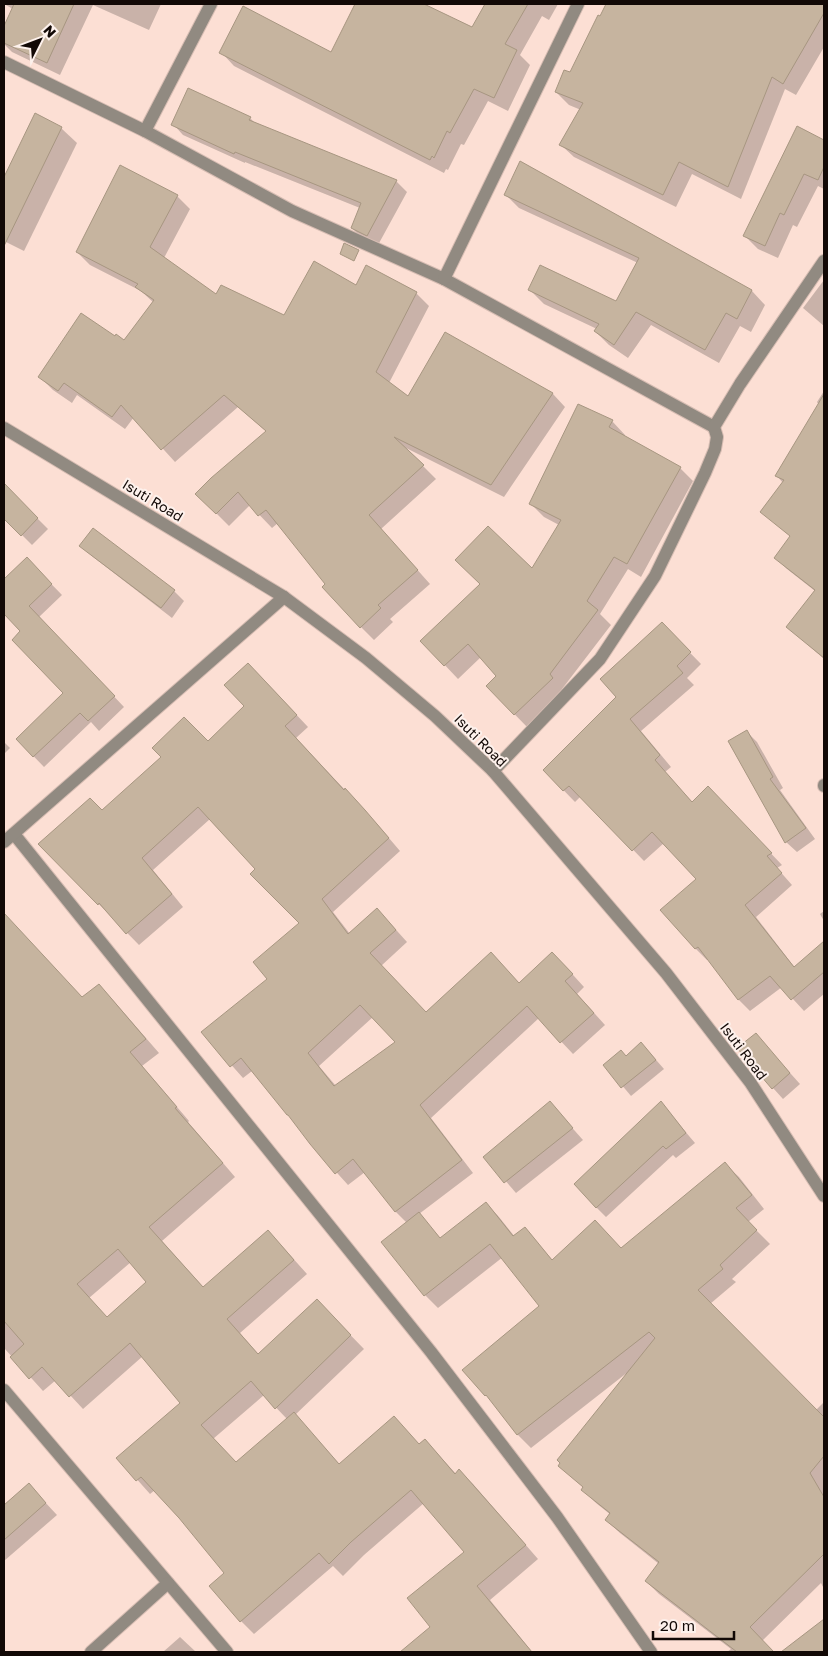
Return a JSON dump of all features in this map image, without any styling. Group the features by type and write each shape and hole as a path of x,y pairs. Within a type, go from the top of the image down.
{"street":[{"path":"145,131 211,4"},
{"path":"444,279 578,4"},
{"path":"4,62 145,131 292,211 444,279 714,427 717,437 715,449 655,576 600,659 492,771"},
{"path":"714,427 740,384 824,261"},
{"name":"Isuti Road","path":"4,428 284,596 373,663 435,716 492,771 666,973 750,1082 824,1196"},
{"path":"4,842 284,596"},
{"path":"14,834 430,1352 557,1518 652,1652"},
{"path":"4,1390 227,1652"},
{"path":"91,1652 168,1583"}],"building":[{"path":"14,4 74,4 47,63 4,43 4,26"},
{"path":"355,4 424,4 472,27 485,4 528,4 505,44 517,50 494,98 474,89 450,133 447,131 434,158 432,156 430,160 219,53 243,6 331,52"},
{"path":"606,4 824,4 824,13 783,84 772,77 728,187 679,162 663,195 559,145 583,103 555,92 564,70 570,72 598,15 600,16"},
{"path":"188,88 251,117 249,120 397,180 367,236 351,228 361,203 235,152 234,154 171,125"},
{"path":"35,113 62,127 4,246 4,177"},
{"path":"797,126 824,140 824,167 818,180 804,174 784,215 780,213 765,246 743,236"},
{"path":"520,161 752,290 737,319 726,313 705,350 636,312 614,345 594,331 599,324 528,290 540,265 616,301 639,258 504,195"},
{"path":"120,165 178,195 150,247 216,294 221,285 284,315 314,261 356,285 366,265 417,292 376,372 408,396 445,332 553,393 491,485 394,437 424,465 369,515 418,570 378,605 381,608 360,628 322,587 325,584 266,510 258,516 238,492 216,514 195,494 266,431 224,395 161,450 121,405 112,417 64,383 58,391 38,377 81,313 124,340 154,300 135,287 138,284 76,252"},
{"path":"344,243 359,250 354,261 340,254"},
{"path":"824,394 824,658 786,627 815,590 774,558 790,536 760,512 784,480 775,476"},
{"path":"578,404 613,420 609,427 681,467 627,564 614,557 587,601 598,610 550,674 553,678 514,715 486,686 496,676 468,644 444,666 420,641 480,584 455,560 488,526 532,568 561,520 529,504"},
{"path":"4,483 38,518 21,536 4,519"},
{"path":"93,528 175,590 161,608 79,546"},
{"path":"27,557 52,584 29,606 115,696 88,721 80,713 33,757 16,739 63,693 12,640 20,631 4,614 4,579"},
{"path":"662,622 691,652 677,666 683,673 630,719 660,755 655,760 692,802 708,786 772,853 767,856 782,873 745,905 794,967 824,941 824,972 791,1000 770,976 738,1000 698,947 695,949 660,910 696,879 652,832 632,851 569,786 563,791 543,770 616,697 600,679"},
{"path":"248,663 297,715 285,726 344,790 345,788 389,838 322,899 348,934 377,908 396,930 370,953 426,1012 491,952 519,983 552,952 573,974 565,981 594,1013 560,1043 527,1006 420,1105 462,1160 395,1212 353,1159 335,1174 241,1058 230,1067 201,1032 267,979 253,962 299,923 250,874 255,869 198,807 142,858 172,894 126,934 99,903 98,905 38,844 90,798 102,810 161,757 152,748 184,717 208,741 244,706 224,685","holes":["360,1005 395,1042 334,1086 308,1053"]},
{"path":"747,730 773,777 770,779 806,828 785,843 728,741"},
{"path":"4,913 82,997 99,984 146,1039 130,1052 223,1163 149,1227 203,1287 268,1230 294,1260 227,1319 258,1354 317,1299 351,1335 275,1409 251,1381 201,1425 236,1462 294,1412 339,1464 394,1416 419,1444 425,1439 455,1474 459,1469 526,1545 477,1586 532,1652 400,1652 430,1627 407,1598 464,1552 411,1490 351,1542 329,1564 319,1553 240,1622 209,1586 224,1573 179,1518 141,1477 136,1481 116,1458 180,1403 130,1343 69,1397 42,1367 29,1379 10,1357 24,1344 4,1321","holes":["118,1249 146,1282 107,1317 77,1284"]},
{"path":"756,1033 790,1073 772,1089 737,1048"},
{"path":"641,1042 656,1060 621,1088 603,1065 621,1050 626,1056"},
{"path":"550,1101 573,1128 504,1183 483,1157"},
{"path":"661,1101 686,1133 666,1149 663,1146 596,1208 574,1184"},
{"path":"725,1162 752,1195 736,1208 757,1230 720,1265 723,1269 698,1290 824,1417 824,1456 810,1473 824,1497 824,1554 750,1627 774,1652 737,1652 645,1581 659,1562 605,1520 610,1513 581,1490 583,1487 558,1466 560,1463 557,1460 655,1338 649,1332 517,1435 486,1395 462,1370 539,1306 490,1244 424,1296 381,1242 419,1212 440,1238 486,1202 513,1236 525,1227 552,1260 595,1220 621,1248"},
{"path":"29,1483 46,1503 4,1540 4,1505"},
{"path":"824,1619 824,1652 781,1652"}]}
